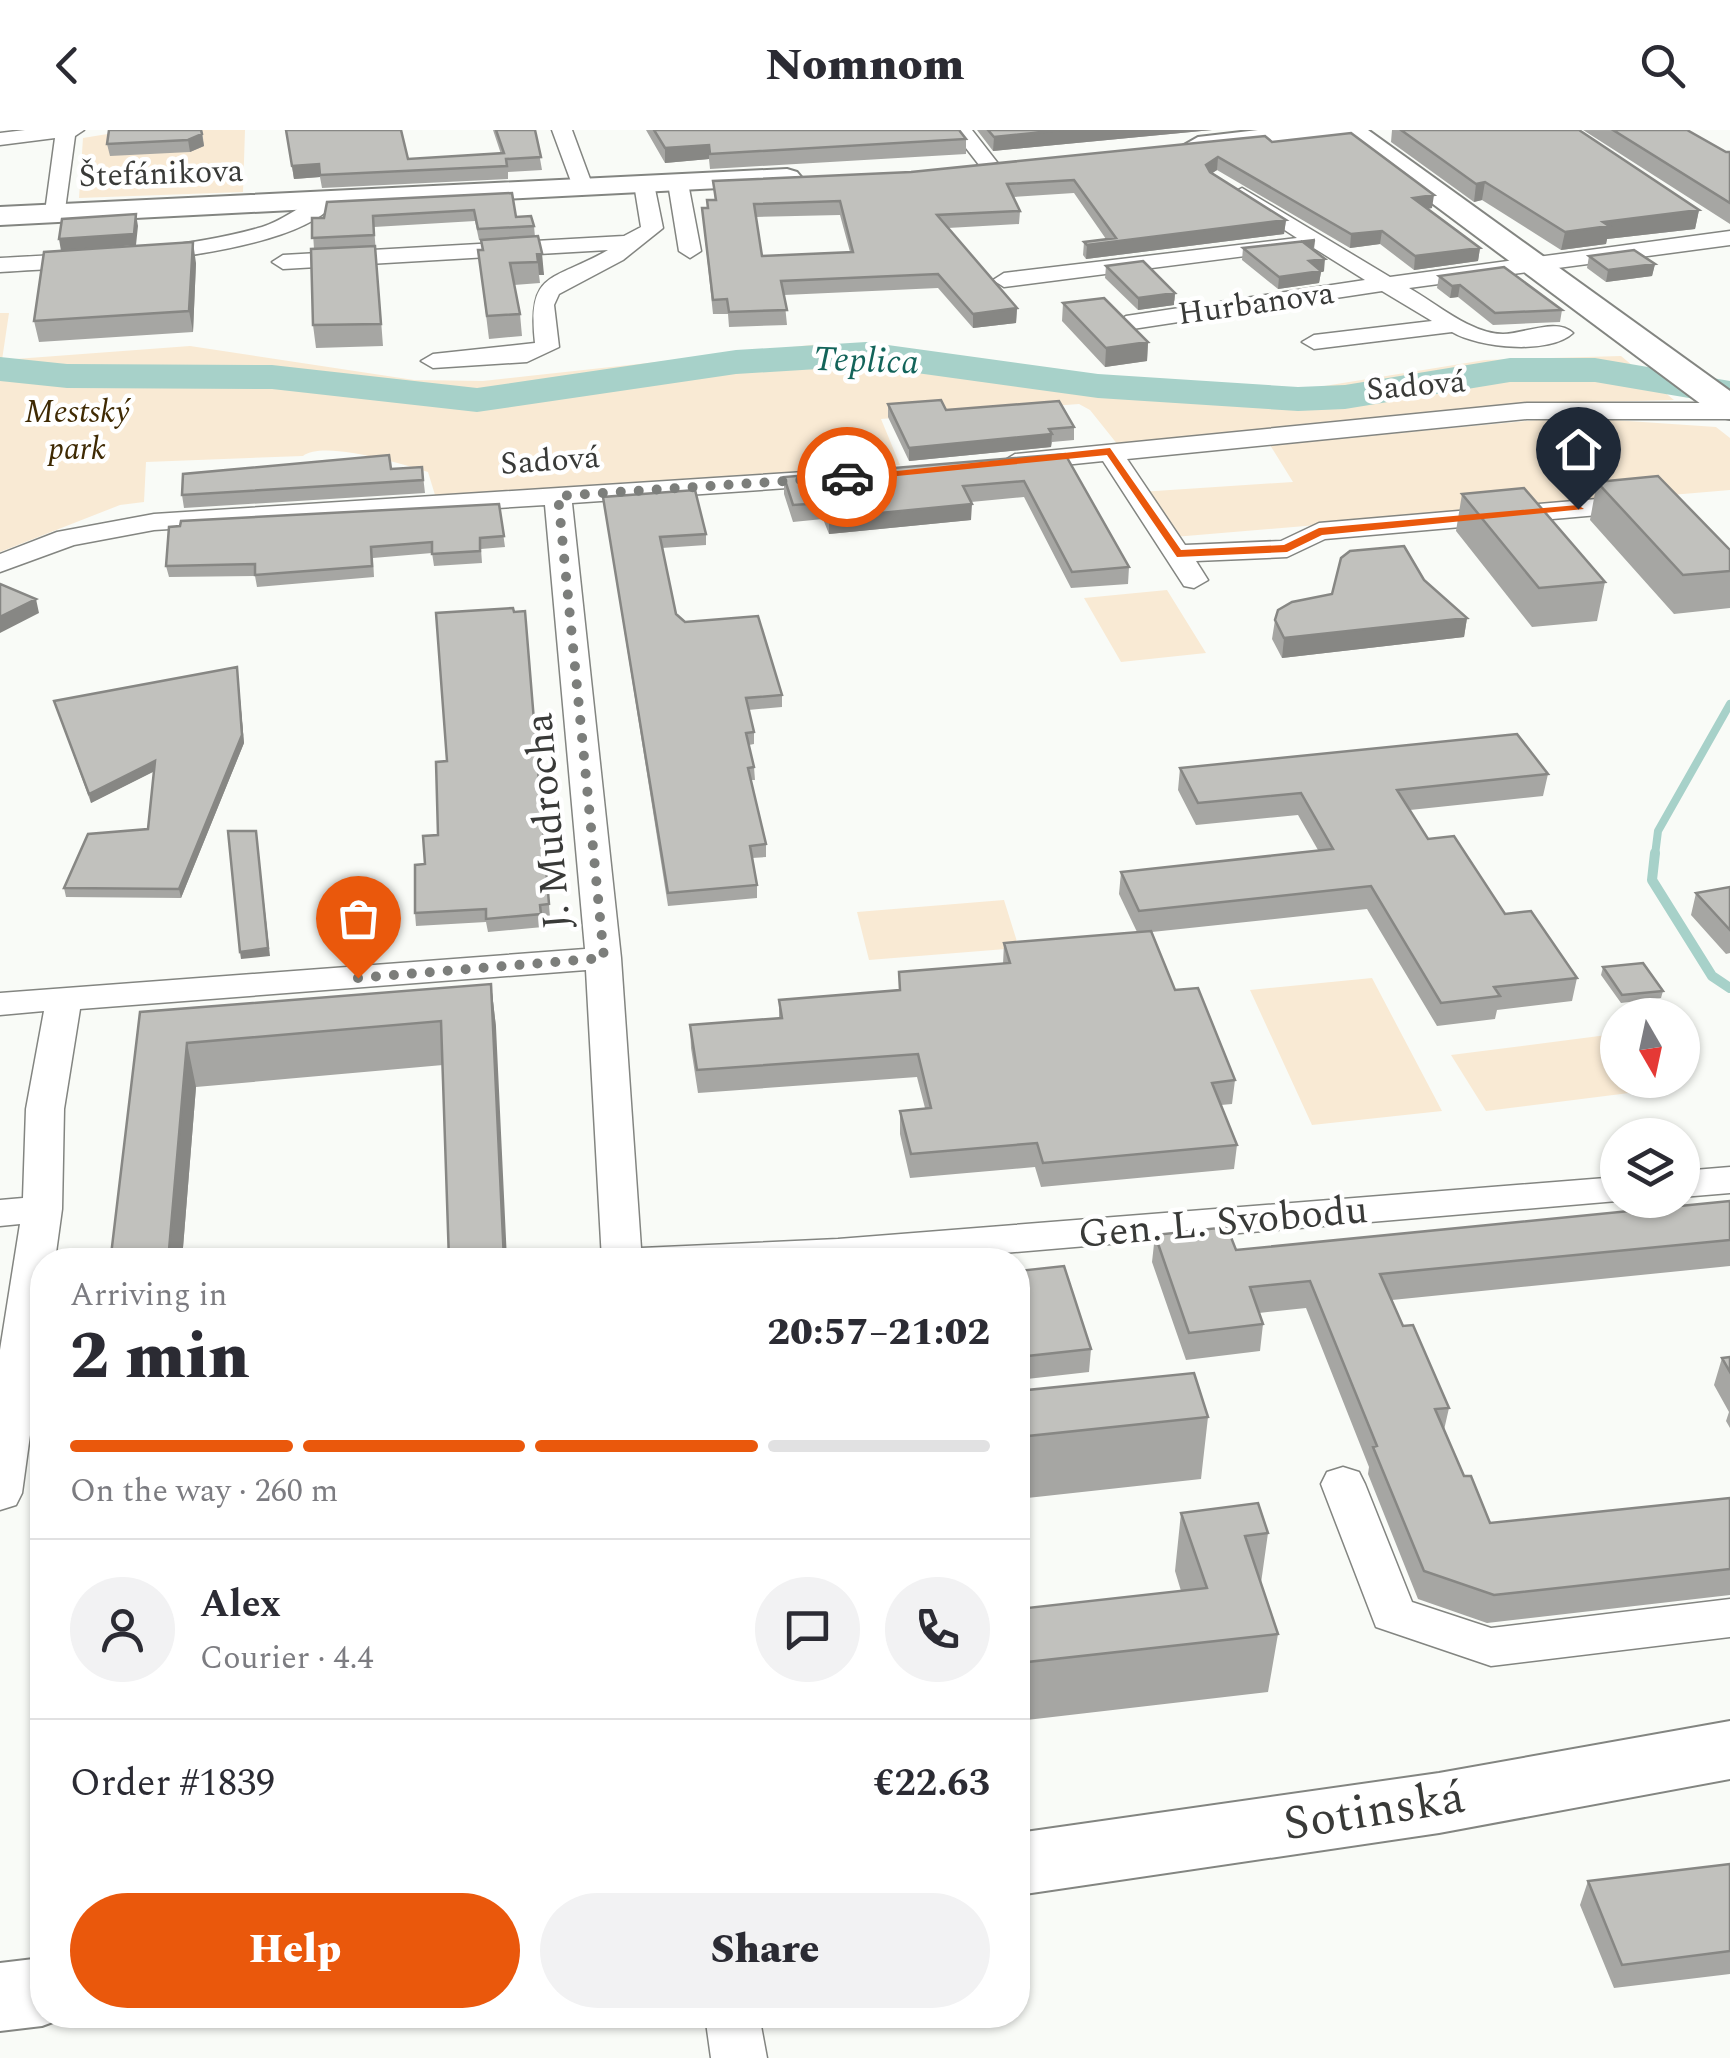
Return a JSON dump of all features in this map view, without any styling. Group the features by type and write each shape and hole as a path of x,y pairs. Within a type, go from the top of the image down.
{"main road":[{"path":"1349,130 1727,407"}],"street":[{"path":"0,139 69,130 56,212"},
{"path":"562,130 583,187"},
{"path":"962,130 990,166"},
{"path":"1168,148 1336,130"},
{"path":"950,169 1026,162"},
{"name":"Štefánikova","path":"0,216 324,204 816,177"},
{"name":"Hurbanova","path":"1219,180 1477,336 1502,341 1561,333"},
{"path":"678,183 690,250"},
{"path":"283,262 626,242 644,236 652,228 644,184"},
{"name":"Štefánikova","path":"0,265 176,253 304,218 324,204"},
{"path":"1701,218 1730,238"},
{"name":"Hurbanova","path":"1126,323 1730,238"},
{"name":"Hurbanova","path":"1004,280 1314,240"},
{"path":"434,362 527,355 547,347 542,305 549,290 615,255 626,242"},
{"path":"1314,342 1456,325"},
{"name":"Sadová","path":"987,466 1527,411 1727,407"},
{"path":"1110,452 1194,580"},
{"name":"Sadová","path":"0,564 67,538 154,522 870,476"},
{"name":"J. Mudrocha","path":"558,496 604,958 621,1248"},
{"path":"1177,554 1287,548 1319,531 1646,503"},
{"path":"0,1004 604,958"},
{"path":"36,1248 42,1209 45,1109 64,999"},
{"path":"1700,1182 1730,1180"},
{"name":"Gen. L. Svobodu","path":"888,1248 1600,1191"},
{"path":"0,1213 42,1209"},
{"path":"0,1492 30,1290"},
{"path":"1342,1484 1393,1614 1491,1647 1730,1618"},
{"name":"Sotinská","path":"1030,1862 1439,1803 1730,1750"},
{"path":"0,1997 30,1993"},
{"path":"734,2028 739,2058"}],"green space":[{"path":"132,130 245,130 243,192 79,198 83,138"},
{"name":"Mestský park","path":"0,313 9,313 2,360 190,346 414,380 483,381 820,344 925,353 1125,380 1312,388 1485,360 1621,356 1674,400 1562,403 1118,445 1090,410 1079,404 881,419 900,465 435,495 428,472 345,452 146,462 144,502 120,505 0,552"},
{"path":"1569,417 1716,427 1730,438 1730,490 1174,537 1140,492 1293,482 1270,445"},
{"path":"1167,590 1206,653 1121,662 1084,598"},
{"path":"1004,900 1019,948 869,960 857,912"},
{"path":"1372,978 1442,1111 1312,1125 1250,990"},
{"path":"1600,1036 1600,1097 1486,1111 1451,1055"}],"building":[{"path":"109,130 201,130 202,134 188,140 107,144"},
{"path":"286,130 401,130 408,159 504,153 496,130 535,130 541,157 506,159 507,166 320,175 319,164 292,166"},
{"path":"654,130 959,130 966,139 710,154 709,145 665,148"},
{"path":"988,130 1063,130 994,137"},
{"path":"1401,130 1579,130 1699,210 1603,222 1609,226 1565,232 1485,182 1476,184"},
{"path":"1613,130 1687,130 1730,152 1730,203"},
{"path":"1351,133 1434,195 1413,198 1480,248 1415,256 1382,231 1351,234 1218,157 1206,165 1210,172 1286,220 1087,245 1084,242 1116,238 1074,180 1007,184 1020,211 937,215 1017,308 973,314 938,274 781,281 787,310 729,312 727,299 713,300 702,208 708,208 707,200 716,200 713,181 911,172 1265,136 1272,142","holes":["840,201 853,252 762,256 754,204"]},
{"path":"512,193 516,217 531,216 534,226 478,229 474,210 373,216 374,235 312,238 312,218 324,218 327,202"},
{"path":"136,214 134,234 59,239 62,219"},
{"path":"538,236 542,253 537,254 538,262 510,263 520,314 487,316 478,250 483,250 481,240"},
{"path":"1315,240 1303,242 1325,259 1309,261 1321,271 1279,277 1243,248"},
{"path":"193,242 189,311 34,321 44,252"},
{"path":"375,246 381,324 313,325 311,249"},
{"path":"1634,250 1655,264 1608,270 1589,256"},
{"path":"1143,261 1175,293 1138,298 1106,266"},
{"path":"1504,267 1562,310 1495,313 1460,285 1452,286 1439,276"},
{"path":"1104,298 1148,342 1106,348 1063,303"},
{"path":"941,400 946,410 1059,401 1074,427 1049,429 1052,434 909,448 888,404"},
{"path":"1065,454 1129,567 1072,572 1024,481 963,486 972,504 829,518 823,503 793,505 784,477"},
{"path":"389,455 391,469 422,467 423,480 182,495 183,474"},
{"path":"1658,476 1730,550 1730,571 1683,575 1597,482"},
{"path":"1524,488 1605,582 1539,588 1462,494"},
{"path":"695,490 706,534 660,537 676,614 685,622 758,616 782,695 746,698 754,732 746,733 754,767 748,768 766,844 750,846 757,885 668,893 603,497"},
{"path":"499,504 504,536 480,538 480,551 432,554 432,542 371,547 372,566 255,575 255,564 166,566 169,527 180,526 181,521"},
{"path":"1404,546 1424,580 1467,618 1284,638 1275,620 1278,610 1292,602 1332,594 1341,558 1350,551"},
{"path":"0,584 36,599 0,617"},
{"path":"513,608 514,612 525,611 549,904 540,905 541,914 486,919 486,909 415,913 415,865 425,864 423,836 438,835 436,762 447,761 436,613"},
{"path":"237,667 242,735 179,889 64,888 88,834 148,829 155,761 89,794 54,701"},
{"path":"1517,734 1548,774 1397,790 1428,839 1454,836 1505,914 1531,911 1577,978 1494,987 1500,996 1441,1003 1371,886 1139,911 1121,872 1333,849 1301,793 1198,803 1180,768"},
{"path":"228,831 256,831 268,948 240,952"},
{"path":"1730,887 1730,930 1696,893"},
{"path":"1151,931 1175,990 1198,988 1235,1080 1212,1083 1237,1145 1043,1163 1037,1143 911,1154 900,1111 931,1108 918,1054 697,1070 690,1025 782,1018 779,1000 900,990 899,972 1010,963 1004,943"},
{"path":"1643,963 1663,991 1622,995 1603,967"},
{"path":"491,984 503,1248 449,1248 441,1021 187,1043 169,1248 112,1248 140,1012"},
{"path":"1730,1201 1730,1240 1380,1274 1403,1326 1413,1325 1449,1408 1435,1409 1464,1476 1471,1476 1490,1523 1730,1498 1730,1569 1494,1595 1424,1571 1310,1281 1250,1287 1263,1324 1189,1333 1155,1235 1227,1227 1236,1250 1600,1214 1600,1218 1700,1218 1700,1204"},
{"path":"1064,1266 1091,1349 1030,1356 1030,1270"},
{"path":"1194,1373 1208,1417 1030,1436 1030,1390"},
{"path":"1258,1503 1268,1533 1245,1536 1278,1634 1030,1662 1030,1608 1207,1588 1181,1513"},
{"path":"1730,1864 1730,1951 1622,1965 1588,1881"}],"waterway":[{"name":"Teplica","path":"0,369 67,376 272,377 477,400 736,362 866,354 1098,386 1298,399 1345,397 1510,370 1595,370 1730,393"},
{"path":"1655,855 1658,831 1730,704"},
{"path":"1655,853 1652,880 1712,976 1730,988"}],"way so far":[{"path":"358,978 604,958 558,496 847,477"}],"route":[{"path":"847,477 1110,452 1177,554 1287,548 1319,531 1578,509"}]}
